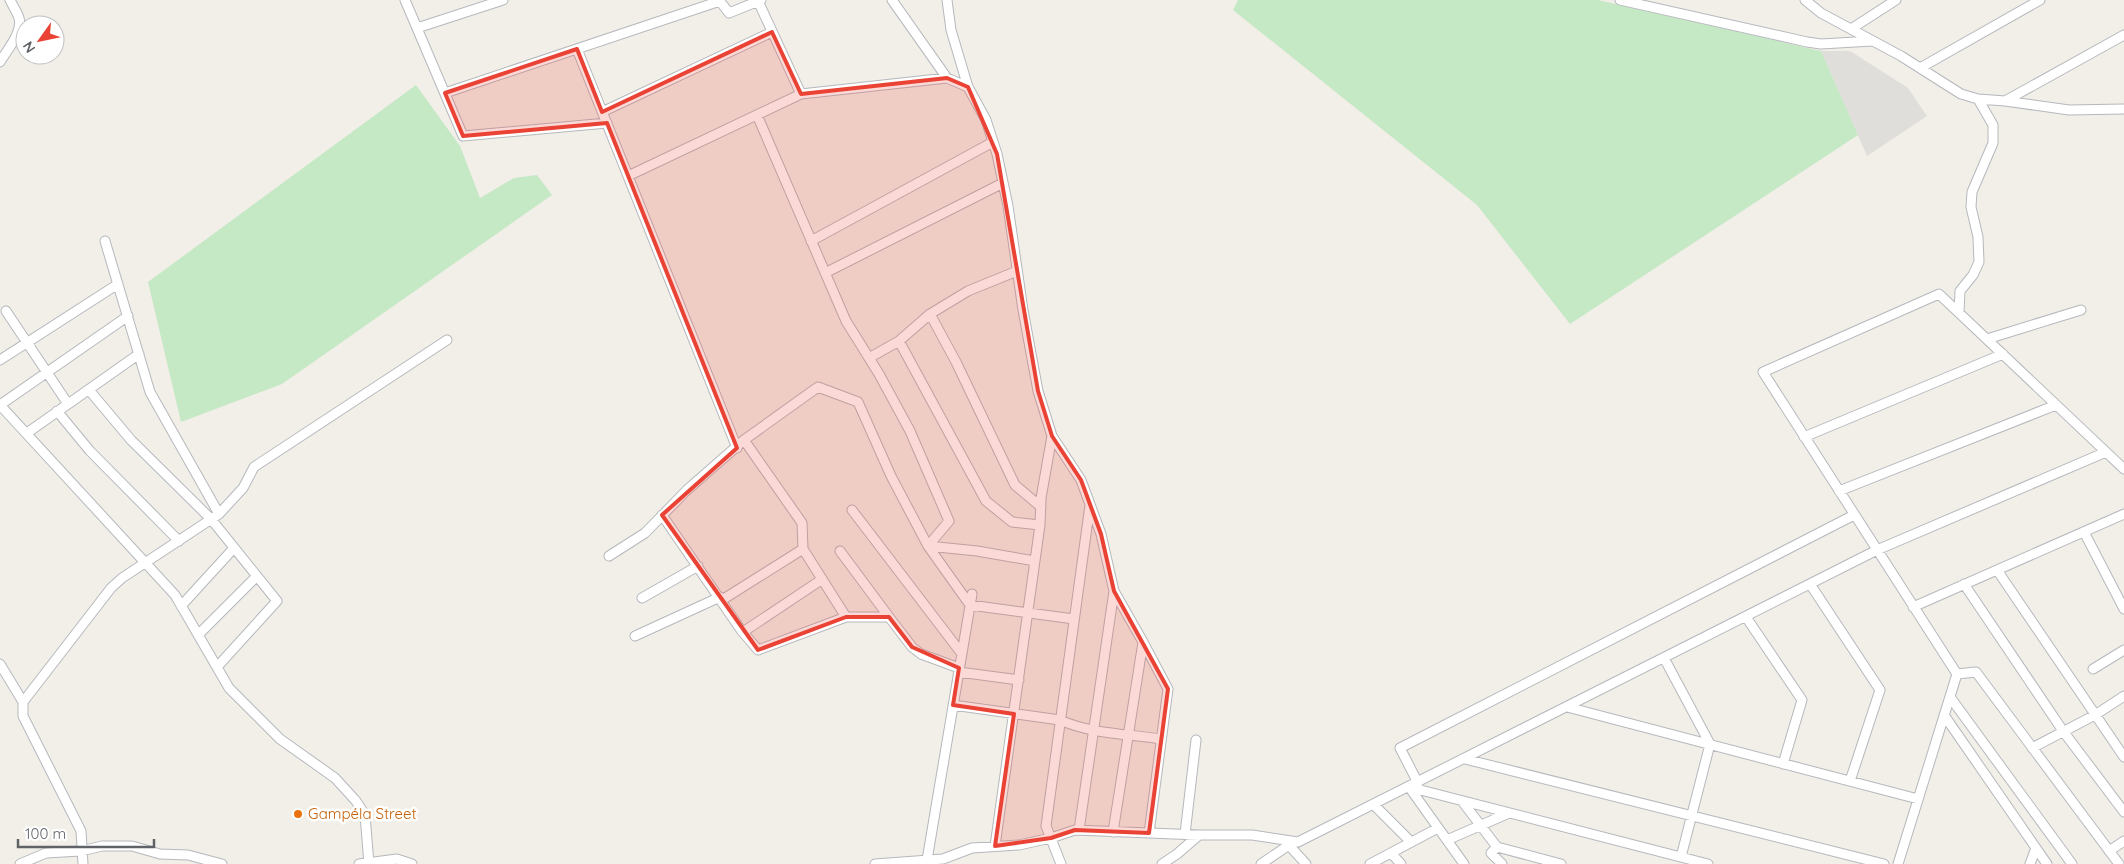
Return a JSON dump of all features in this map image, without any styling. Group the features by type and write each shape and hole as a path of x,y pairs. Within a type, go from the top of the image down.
{"street":[{"path":"0,62 18,32 18,18 10,0"},
{"path":"405,0 463,136 607,123"},
{"path":"417,28 503,0"},
{"path":"445,93 720,0 729,13 759,1 801,94"},
{"path":"892,0 947,78"},
{"path":"946,0 952,30 968,87 986,120 1003,183 1038,391 1052,436 1081,480 1101,534 1114,591 1168,689 1149,833"},
{"path":"1620,0 1807,42 1821,44 1873,41"},
{"path":"1805,0 1821,13 1920,68 1961,94 1978,99 2069,110 2124,109"},
{"path":"1851,29 1896,0"},
{"path":"1920,68 2040,0"},
{"path":"602,112 772,32"},
{"path":"2005,101 2124,35"},
{"path":"577,49 737,448"},
{"path":"628,176 801,94 947,78 968,87"},
{"path":"1959,313 1960,291 1973,275 1979,262 1972,192 1993,143 1993,125 1978,99"},
{"path":"757,115 846,321 910,431 950,521 928,546"},
{"path":"811,241 993,142"},
{"path":"825,273 1003,183"},
{"path":"105,241 150,392 219,514"},
{"path":"869,358 899,341 930,314 968,291 1017,271"},
{"path":"0,360 118,284"},
{"path":"1898,864 1957,674 1762,372 1939,294 2124,469"},
{"path":"1987,339 2081,310"},
{"path":"6,311 68,404"},
{"path":"930,314 956,362 1015,485 1041,507"},
{"path":"128,316 0,405 175,595 229,688 280,739 335,778 356,800 365,816 369,863"},
{"path":"23,702 111,588 122,578 146,564 219,514 243,488 254,467 447,340"},
{"path":"899,341 986,501 1012,522 1040,525"},
{"path":"27,433 139,354"},
{"path":"1804,437 2003,354"},
{"path":"609,556 644,533 686,490 744,440 818,387 858,402 891,476 928,546 970,604 1074,619"},
{"path":"89,390 131,440 211,519 276,601 217,667"},
{"path":"1839,491 2056,405"},
{"path":"57,411 90,451 179,541"},
{"path":"995,846 1052,436"},
{"path":"744,440 802,523 803,549 846,617"},
{"path":"875,864 944,859 972,848 1019,845 1079,830 1199,835 1252,835 1286,843 1298,842 1877,550 2106,452"},
{"path":"1061,864 1046,826 1090,505"},
{"path":"852,510 962,654"},
{"path":"1913,606 2124,514"},
{"path":"662,515 743,632 758,650 846,617 889,617"},
{"path":"1418,783 1400,748 1854,515"},
{"path":"2084,532 2124,607"},
{"path":"928,546 977,551 1035,561"},
{"path":"181,606 234,548"},
{"path":"635,636 721,598 803,549"},
{"path":"840,551 912,647 921,654 959,670 1019,680"},
{"path":"642,598 698,566"},
{"path":"1997,570 2124,757"},
{"path":"198,635 257,576"},
{"path":"743,632 821,580"},
{"path":"1810,584 1880,690 1850,781"},
{"path":"1964,584 2064,731 2124,812"},
{"path":"1079,830 1114,591"},
{"path":"931,861 953,705 972,594"},
{"path":"1746,617 1802,700 1783,764"},
{"path":"1113,832 1142,642"},
{"path":"2093,669 2124,650"},
{"path":"1664,658 1710,744 1683,860"},
{"path":"0,664 23,702 23,716 81,831 83,864"},
{"path":"1957,674 1976,672 2119,864"},
{"path":"2032,748 2095,715 2124,696"},
{"path":"1950,697 2072,864"},
{"path":"953,705 1060,720 1070,725 1161,739"},
{"path":"1568,707 1918,799"},
{"path":"1944,715 2047,864"},
{"path":"1186,834 1196,740"},
{"path":"1465,759 1884,864"},
{"path":"1409,787 1683,860 1708,864"},
{"path":"1409,787 1464,864"},
{"path":"1462,801 1497,848 1561,864"},
{"path":"1374,805 1411,842"},
{"path":"1447,840 1509,813"},
{"path":"1370,864 1438,828"},
{"path":"1162,864 1199,835"},
{"path":"2109,851 2124,841"},
{"path":"1262,864 1286,843"},
{"path":"1286,843 1306,864"},
{"path":"20,864 46,854 81,851 102,846 132,846 160,854 188,855 222,864"},
{"path":"1497,848 1491,853 1502,864"},
{"path":"2030,864 2036,848"},
{"path":"1391,853 1401,864"},
{"path":"359,864 396,859 412,864"}],"highlighted area":[{"path":"772,32 801,94 947,78 968,87 997,154 1038,391 1052,436 1081,480 1101,534 1114,591 1168,689 1149,833 1075,830 1051,838 995,846 1014,714 953,705 959,668 912,647 889,617 846,617 758,650 662,515 737,448 607,123 463,136 445,93 577,49 602,112"}],"shaded area":[{"path":"1821,51 1850,51 1908,88 1927,116 1867,156"}],"green space":[{"path":"1238,0 1598,0 1821,51 1858,135 1570,324 1477,205 1233,10"},
{"path":"416,85 460,146 480,198 514,178 537,175 552,195 282,384 181,422 148,282"}],"place":[{"name":"Gampéla Street","path":"298,814"}]}
